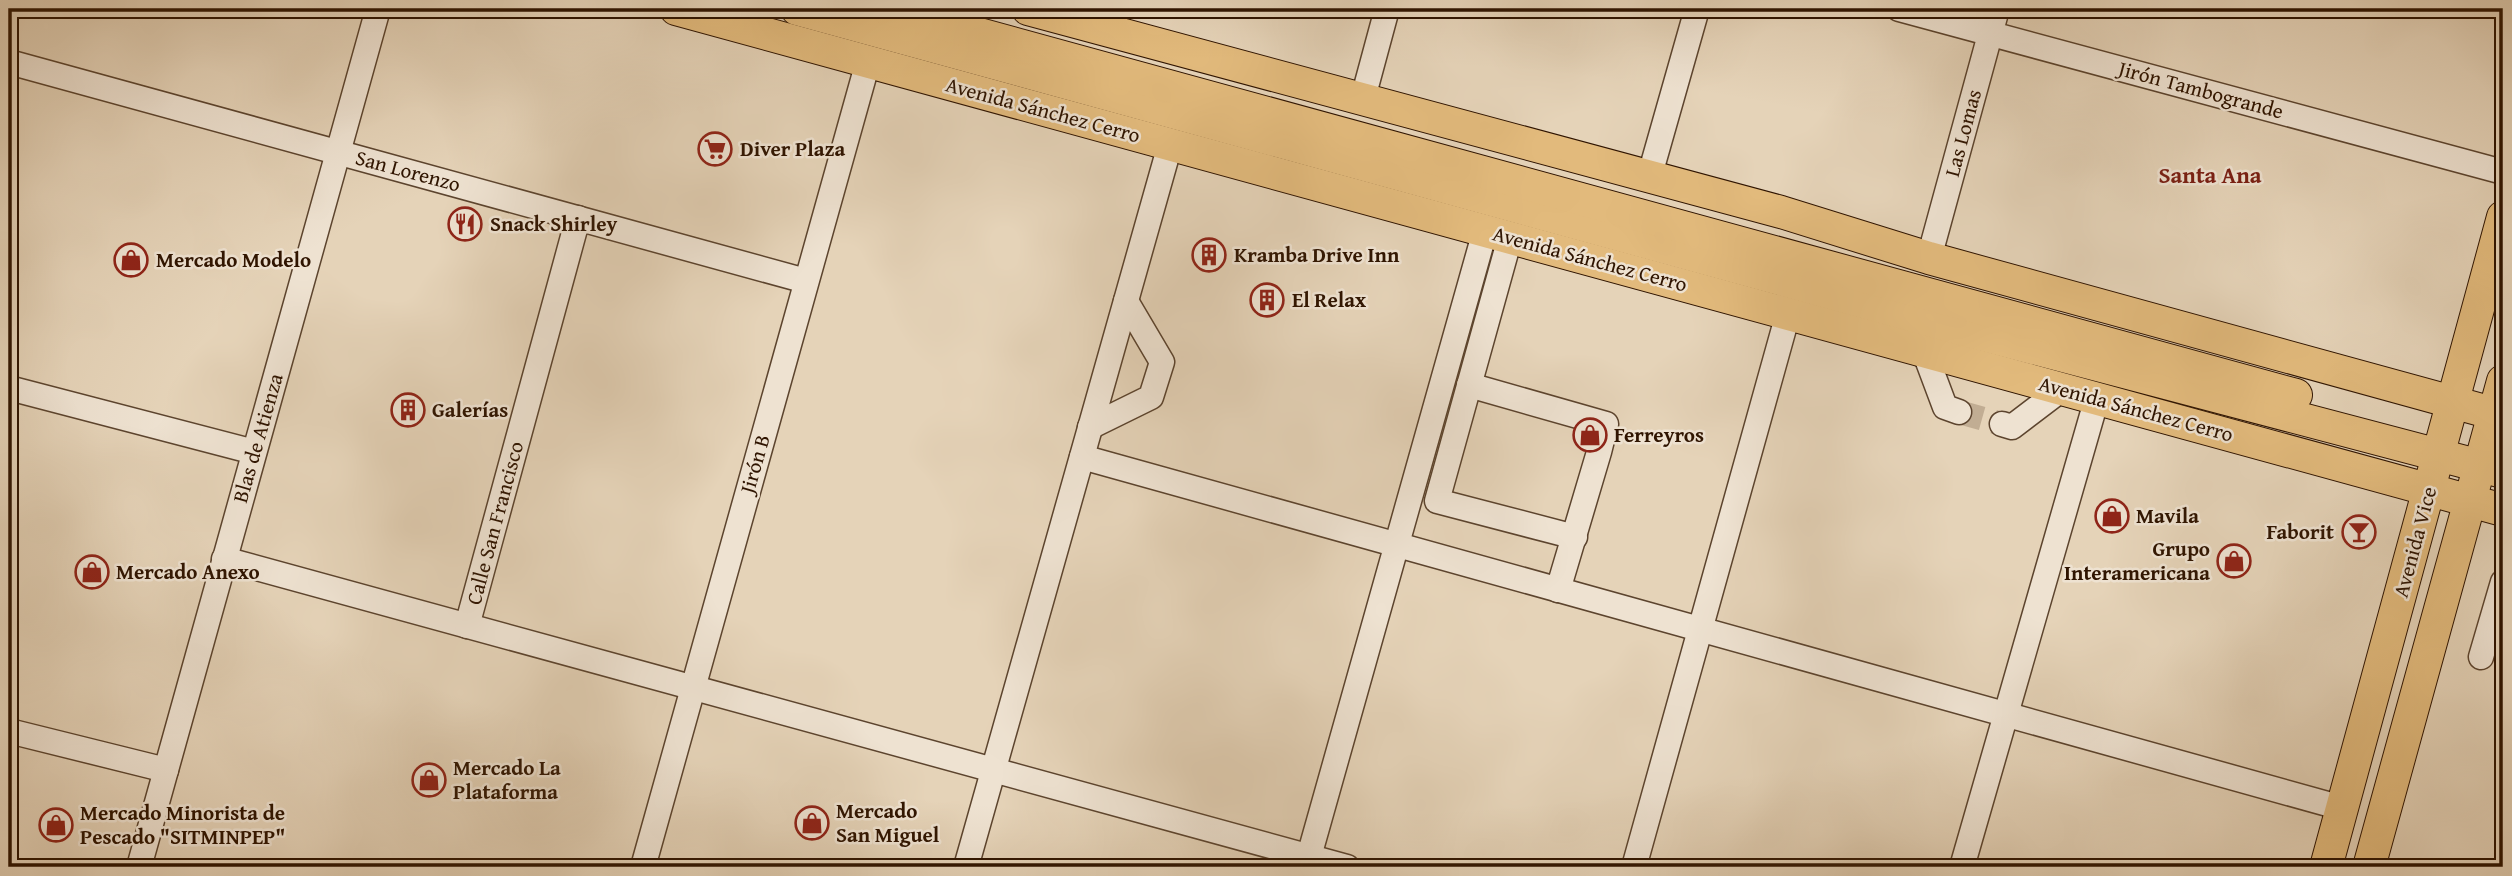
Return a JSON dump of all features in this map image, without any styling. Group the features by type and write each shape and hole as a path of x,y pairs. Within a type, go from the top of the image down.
{"main road":[{"name":"Avenida Sánchez Cerro","path":"676,9 2503,510"},
{"name":"Avenida Sánchez Cerro","path":"797,9 2152,381 2442,445"},
{"name":"Avenida Sánchez Cerro","path":"888,9 1545,187 2224,376 2493,459"},
{"path":"1028,9 1781,212 1930,258 2499,415"},
{"path":"1266,136 1325,187"},
{"name":"Avenida Vice","path":"2326,867 2503,217"},
{"path":"1821,323 1850,317 1972,332"},
{"path":"2160,321 2224,376"},
{"path":"2152,381 2227,434"},
{"name":"Avenida Vice","path":"2369,867 2470,501 2493,459 2503,381"}],"street":[{"name":"Blas de Atienza","path":"139,867 378,9"},
{"path":"1363,98 1387,9"},
{"path":"1649,178 1697,9"},
{"name":"Jirón Tambogrande","path":"1899,9 2503,172"},
{"name":"Las Lomas","path":"1930,258 1997,9"},
{"name":"San Lorenzo","path":"9,62 806,281"},
{"name":"Jirón B","path":"643,867 868,62"},
{"path":"966,867 1170,145"},
{"name":"Calle San Francisco","path":"467,626 578,218"},
{"path":"1498,234 1469,385 1437,501 1574,537"},
{"path":"1307,862 1397,545 1498,234"},
{"path":"1090,427 1151,397 1162,362 1126,301"},
{"path":"1634,867 1788,314"},
{"path":"1924,351 1945,407 1959,412"},
{"path":"1469,385 1606,424 1558,590"},
{"path":"9,388 254,452"},
{"path":"2001,424 2012,428 2063,389"},
{"path":"1962,867 2096,398"},
{"path":"1082,457 2342,808"},
{"path":"224,559 993,770 1307,862 1347,867"},
{"path":"2482,657 2498,617 2503,582"},
{"path":"9,731 166,770"}],"tunnel":[{"path":"1959,412 2002,424"}],"place":[{"name":"Diver Plaza","path":"715,149"},
{"name":"Snack Shirley","path":"465,224"},
{"name":"Kramba Drive Inn","path":"1209,255"},
{"name":"Mercado Modelo","path":"131,260"},
{"name":"El Relax","path":"1267,300"},
{"name":"Galerías","path":"408,410"},
{"name":"Ferreyros","path":"1590,435"},
{"name":"Mavila","path":"2112,516"},
{"name":"Faborit","path":"2359,532"},
{"name":"Grupo Interamericana","path":"2234,561"},
{"name":"Mercado Anexo","path":"92,572"},
{"name":"Mercado La Plataforma","path":"429,780"},
{"name":"Mercado San Miguel","path":"812,823"},
{"name":"Mercado Minorista de Pescado \"SITMINPEP\"","path":"56,825"}],"district":[{"name":"Santa Ana","path":"2210,175"}]}
